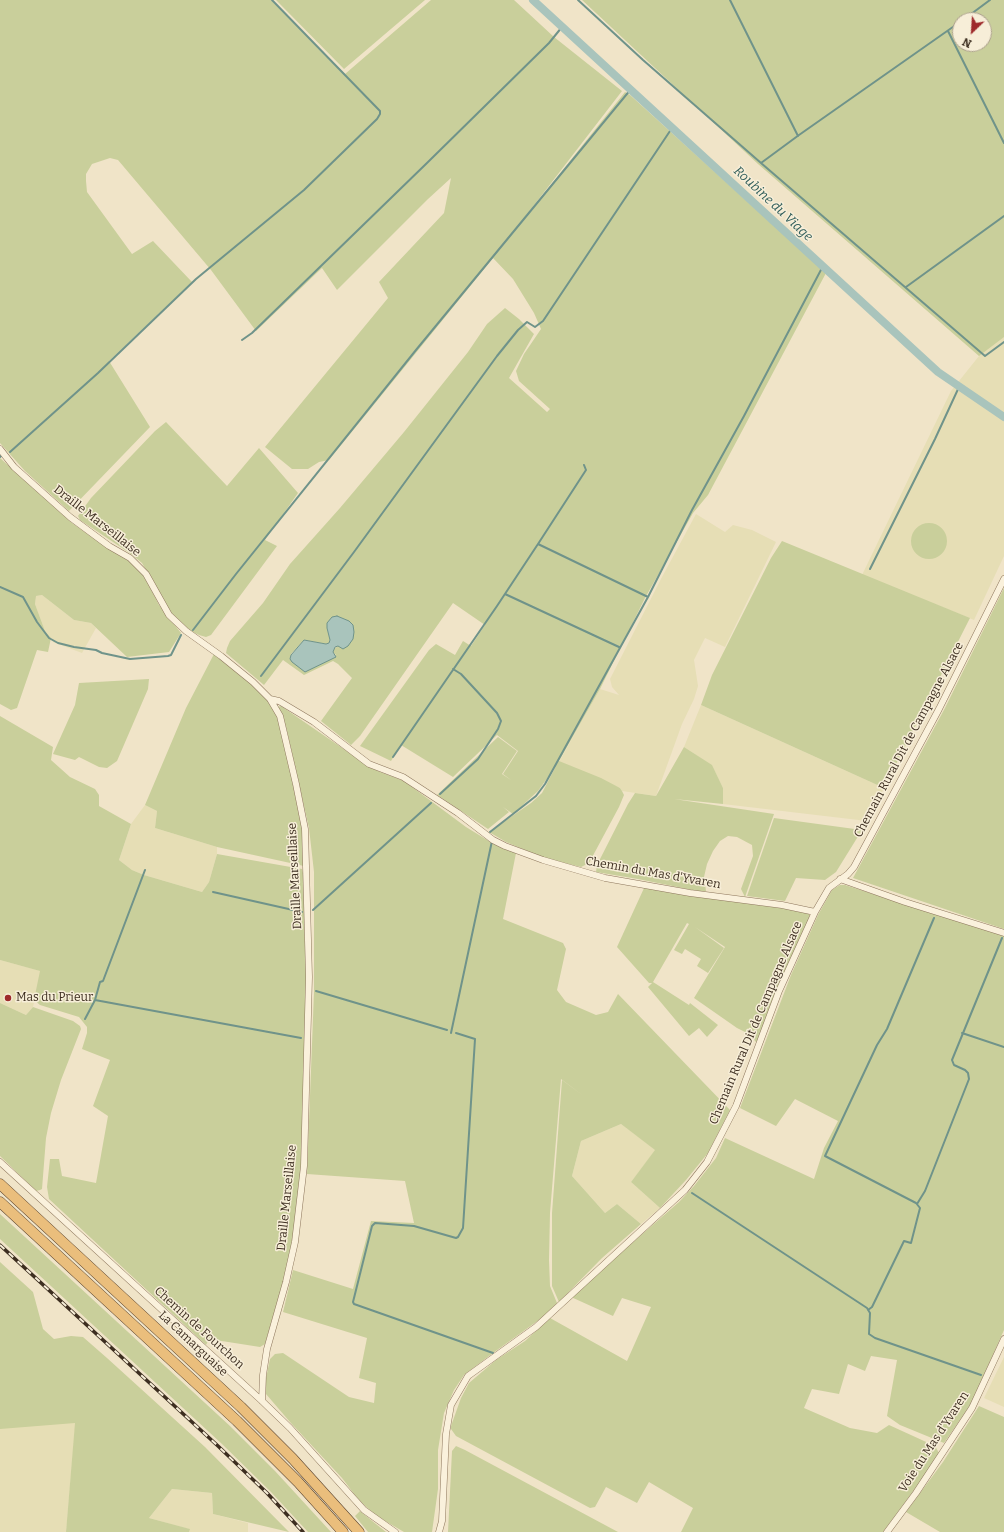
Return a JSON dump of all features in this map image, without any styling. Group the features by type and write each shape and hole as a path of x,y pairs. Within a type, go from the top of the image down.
{"highway":[{"name":"La Camarguaise","path":"0,1184 241,1407 293,1459 359,1532"},
{"path":"0,1202 236,1421 298,1482 343,1532"}],"street":[{"name":"Draille Marseillaise","path":"0,449 14,467 70,517 109,546 130,558 146,574 169,615 186,632 221,656 253,682 270,699 280,716 305,830 310,977 303,1174 295,1242 286,1282 267,1349 263,1375 262,1401"},
{"name":"Chemain Rural Dit de Campagne Alsace","path":"439,1532 442,1520 446,1434 451,1405 468,1376 536,1327 685,1190 707,1162 736,1106 780,991 815,912 828,888 848,874 854,867 938,709 1004,579"},
{"name":"Chemin du Mas d'Yvaren","path":"270,699 279,701 314,722 369,764 403,777 458,813 493,840 505,846 543,860 605,878 690,893 782,905 815,912"},
{"path":"840,879 905,902 1004,933"},
{"name":"Chemin de Fourchon","path":"0,1162 262,1401 290,1428 364,1510 395,1532"},
{"name":"Voie du Mas d'Yvaren","path":"887,1532 916,1493 972,1408 1004,1339"}],"shaded area":[{"path":"1004,336 1004,556 974,620 862,575 951,391 983,351"},
{"path":"696,514 725,532 733,525 752,530 776,542 725,647 705,638 694,660 698,686 694,699 682,724 656,796 622,791 620,788 559,762 600,689 619,695 612,687 610,679"},
{"path":"42,595 74,620 91,623 96,628 82,653 53,642 45,631 35,604 36,596"},
{"path":"701,705 884,788 867,821 723,804 723,788 712,766 684,747"},
{"path":"145,805 157,811 155,828 217,847 217,854 209,882 202,892 144,875 132,870 119,860 131,824"},
{"path":"0,960 41,971 33,1007 26,1015 0,1003"},
{"path":"621,1124 656,1150 631,1182 660,1208 641,1224 617,1204 605,1213 572,1176 581,1141"},
{"path":"1004,1357 1004,1407 984,1398"},
{"path":"76,1418 66,1532 0,1532 0,1427"},
{"path":"172,1489 212,1493 213,1514 248,1523 248,1532 189,1532 189,1529 149,1518"}],"green space":[{"path":"0,0 271,0 345,74 431,0 514,0 554,37 622,91 518,226 625,92 826,273 708,495 693,513 645,598 600,689 559,761 601,778 620,788 624,795 589,863 581,867 544,858 506,842 489,832 531,803 542,793 556,766 538,791 513,814 503,807 509,812 488,829 437,795 498,737 517,751 502,774 511,780 503,774 518,751 497,735 453,777 401,745 391,761 360,746 429,650 436,644 455,655 463,641 471,646 485,625 453,603 360,736 351,745 321,721 352,678 338,664 333,661 304,675 283,660 264,685 226,653 230,641 263,603 290,564 340,508 404,432 468,352 487,324 505,308 534,334 509,378 547,412 550,409 519,381 516,371 524,354 541,329 534,313 513,279 493,258 329,460 319,462 308,469 292,469 265,447 388,298 379,282 444,213 451,178 337,290 322,268 256,331 211,270 118,160 110,158 92,164 86,174 87,192 132,254 153,241 192,282 109,361 150,427 69,511 25,471 0,443","holes":["349,621 338,646 333,652 336,655 290,659 291,654 304,640 326,644 329,643 330,640 327,628"]},
{"path":"276,0 425,0 344,69"},
{"path":"582,0 1004,0 1004,337 979,356 758,164"},
{"path":"166,422 227,486 259,448 298,493 265,540 277,546 211,635 206,637 187,629 170,613 142,563 80,520 78,516 91,498 155,431"},
{"path":"0,458 72,523 112,551 123,556 138,568 146,579 159,605 181,633 169,652 127,657 91,623 74,620 42,595 36,596 35,604 45,631 51,638 48,652 37,650 17,708 11,710 0,704"},
{"path":"933,523 942,528 946,534 946,548 942,554 933,559 925,559 916,554 912,548 911,537 916,528 922,524"},
{"path":"782,541 970,618 884,788 701,705 712,675 771,558"},
{"path":"1004,588 1004,929 853,878 945,708"},
{"path":"214,654 263,694 277,716 285,744 302,823 304,866 217,847 155,828 157,811 145,805 186,708"},
{"path":"149,679 148,689 117,761 107,768 99,767 79,757 75,760 53,754 75,705 79,683"},
{"path":"281,706 367,765 380,772 404,781 466,827 492,843 516,853 503,919 563,943 566,949 557,990 566,1002 596,1015 608,1012 618,994 730,1110 708,1153 660,1208 631,1182 655,1150 621,1124 581,1141 572,1176 605,1213 617,1204 641,1224 602,1258 559,1302 552,1286 552,1213 562,1080 585,1097 561,1079 550,1213 549,1260 550,1286 557,1303 543,1317 464,1375 454,1390 444,1413 438,1450 438,1489 432,1532 404,1532 375,1515 358,1499 342,1478 266,1394 266,1378 270,1359 275,1354 283,1353 349,1397 374,1403 376,1383 359,1378 367,1338 283,1312 293,1270 353,1289 371,1221 414,1223 405,1181 307,1174 314,992 314,872 309,828 286,727 278,707"},
{"path":"0,716 53,747 51,760 70,777 95,789 99,795 99,806 131,824 119,860 132,870 202,892 209,882 217,854 302,869 304,877 305,952 308,988 304,1046 304,1113 302,1153 296,1224 287,1269 265,1344 260,1347 209,1339 206,1345 49,1199 47,1187 50,1159 59,1159 62,1176 96,1183 108,1116 93,1106 110,1060 82,1049 87,1033 87,1027 79,1017 40,1005 34,1000 40,971 0,960"},
{"path":"684,747 712,765 723,788 723,804 674,799 774,814 745,897 741,889 753,856 752,845 737,837 728,836 720,841 713,851 707,864 704,877 706,891 702,892 596,872 597,865 635,793 656,796"},
{"path":"774,818 862,830 836,872 825,880 796,878 785,901 747,896"},
{"path":"840,885 845,885 1004,936 1004,1330 971,1404 944,1443 900,1425 887,1416 897,1360 871,1356 865,1371 848,1364 839,1394 812,1389 804,1408 850,1428 877,1433 889,1425 935,1446 939,1453 926,1474 883,1532 681,1532 693,1508 649,1482 637,1503 606,1487 595,1507 590,1508 456,1436 451,1429 451,1426 461,1398 469,1383 496,1360 525,1341 550,1318 627,1361 651,1307 622,1298 613,1316 571,1297 679,1202 716,1158 725,1138 814,1179 824,1148 838,1121 795,1099 776,1126 740,1108 791,975 818,915 832,890"},
{"path":"645,886 679,894 808,913 810,916 804,933 763,1031 756,1042 749,1034 737,1028 694,998 725,947 695,927 724,948 708,973 697,966 701,959 685,949 682,954 674,950 689,924 687,923 653,982 689,1005 690,1003 718,1025 707,1037 699,1028 689,1036 648,987 652,983 649,983 617,947"},
{"path":"0,1003 26,1015 33,1007 73,1021 80,1026 81,1029 61,1080 51,1113 46,1138 42,1189 36,1191 0,1156"},
{"path":"0,1214 230,1426 275,1471 331,1532 308,1532 271,1492 222,1444 0,1239"},
{"path":"0,1262 33,1292 43,1329 54,1339 71,1336 83,1337 205,1447 289,1532 213,1514 212,1493 172,1489 149,1518 190,1529 189,1532 66,1532 75,1423 0,1429"},
{"path":"979,1406 1004,1417 1004,1532 940,1532 906,1512 943,1462"},
{"path":"456,1446 618,1532 448,1532 452,1451"},
{"path":"360,1511 386,1532 368,1532 355,1516"}],"water":[{"path":"337,616 349,621 353,625 353,639 348,646 343,649 338,646 335,647 333,652 336,657 305,672 292,662 290,659 291,655 304,640 326,644 329,643 330,640 327,623 332,617"}],"waterway":[{"path":"10,452 98,373 196,279 304,190 377,119 380,114 380,111 272,0"},
{"name":"Roubine du Viage","path":"533,0 938,372 1004,417"},
{"path":"578,0 643,60 985,356 1004,342"},
{"path":"730,0 798,136"},
{"path":"974,12 990,0"},
{"path":"242,340 252,333 428,162 549,43 562,27"},
{"path":"761,163 952,28"},
{"path":"948,31 1004,143"},
{"path":"193,630 236,574 416,350 631,89"},
{"path":"261,676 354,552 497,356 518,330 527,322 535,327 543,321 672,128"},
{"path":"906,287 1004,216"},
{"path":"490,832 536,796 545,784 648,597 692,510 744,416 823,266"},
{"path":"870,569 935,439 959,387"},
{"path":"393,757 538,544 586,470 584,465"},
{"path":"538,544 648,597"},
{"path":"0,587 23,597 37,622 49,638 58,643 96,650 102,653 130,659 171,655 181,635"},
{"path":"505,594 619,647"},
{"path":"440,794 478,759 498,729 501,721 497,713 461,674 453,669"},
{"path":"313,910 431,803"},
{"path":"451,1033 492,841"},
{"path":"85,1019 95,1000 100,982 103,981 145,870"},
{"path":"213,892 302,912"},
{"path":"868,1310 872,1307 904,1241 911,1243 920,1208 916,1203 825,1156 877,1045 887,1029 934,918"},
{"path":"917,1204 925,1191 969,1079 968,1073 954,1065 952,1060 1002,938"},
{"path":"316,991 447,1030"},
{"path":"95,1000 301,1038"},
{"path":"456,1033 475,1039 463,1228 456,1238 414,1226 375,1223 372,1226 353,1302 354,1304 493,1353"},
{"path":"962,1033 1004,1047"},
{"path":"692,1193 867,1308 870,1313 869,1334 875,1338 981,1375"}],"railway":[{"path":"0,1245 218,1446 267,1493 303,1532"}],"place":[{"name":"Mas du Prieur","path":"8,998"}]}
